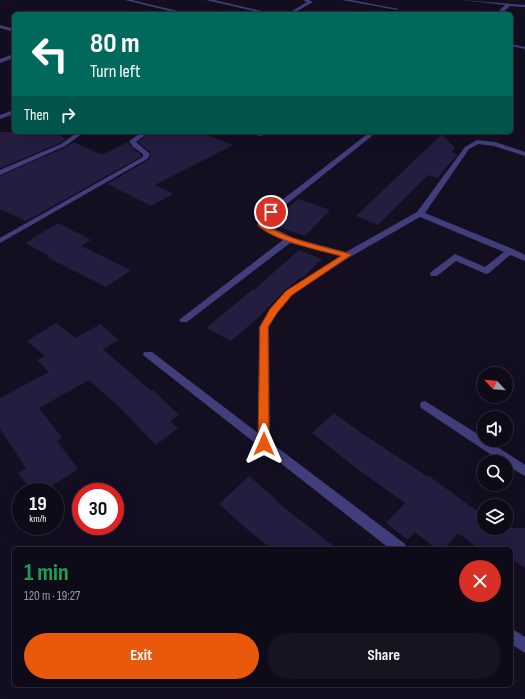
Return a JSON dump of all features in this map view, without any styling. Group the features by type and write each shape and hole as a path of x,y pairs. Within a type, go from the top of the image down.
{"street":[{"path":"127,0 179,12"},
{"path":"208,0 264,12"},
{"path":"305,0 312,0"},
{"path":"293,12 312,0"},
{"path":"344,0 397,9"},
{"path":"464,0 525,6"},
{"path":"500,12 508,5"},
{"path":"0,26 12,30"},
{"path":"513,45 525,48"},
{"path":"0,61 12,57"},
{"path":"0,117 12,113"},
{"path":"0,173 63,145 79,134"},
{"path":"0,241 145,158 148,155 146,152 133,144 132,141 143,134"},
{"path":"347,255 290,239 268,230 261,225 263,219 371,134"},
{"path":"264,444 264,327 274,311 289,293 347,255 420,214 467,148 477,142 495,144 525,154"},
{"path":"420,214 525,258"},
{"path":"184,320 290,239"},
{"path":"434,274 455,257 486,271 510,251"},
{"path":"148,355 397,547"},
{"path":"425,405 525,471"},
{"path":"513,637 525,646"}],"building":[{"path":"0,132 12,132 12,134 55,134 66,139 60,143 0,168"},
{"path":"148,134 203,134 233,145 155,185 173,194 151,206 107,184 148,160 151,156 150,152 138,142"},
{"path":"442,134 455,148 451,152 458,154 437,178 429,175 425,178 378,225 356,216"},
{"path":"74,142 102,155 128,142 132,148 142,156 26,221 0,209 0,176 66,147"},
{"path":"298,199 330,210 305,236 270,224"},
{"path":"58,223 91,240 81,246 131,270 106,287 47,257 50,256 25,243"},
{"path":"299,250 322,259 302,278 285,290 260,316 231,341 206,328 253,289 254,290"},
{"path":"56,323 76,338 100,324 119,340 103,349 151,391 153,390 179,415 170,421 178,428 156,445 119,407 89,380 39,408 62,438 57,441 78,469 56,483 25,483 18,473 26,468 0,429 0,398 49,372 37,360 45,356 27,341"},
{"path":"334,413 360,432 428,477 429,476 477,511 477,535 513,535 513,528 525,528 525,568 513,559 513,547 476,547 458,533 447,547 434,547 415,532 408,540 386,523 405,503 356,468 312,433"},
{"path":"249,476 278,501 277,502 334,547 269,547 219,504"}],"route":[{"path":"264,444 264,327 274,311 289,293 347,255 290,239 268,230 261,225 263,219 271,212"}]}
